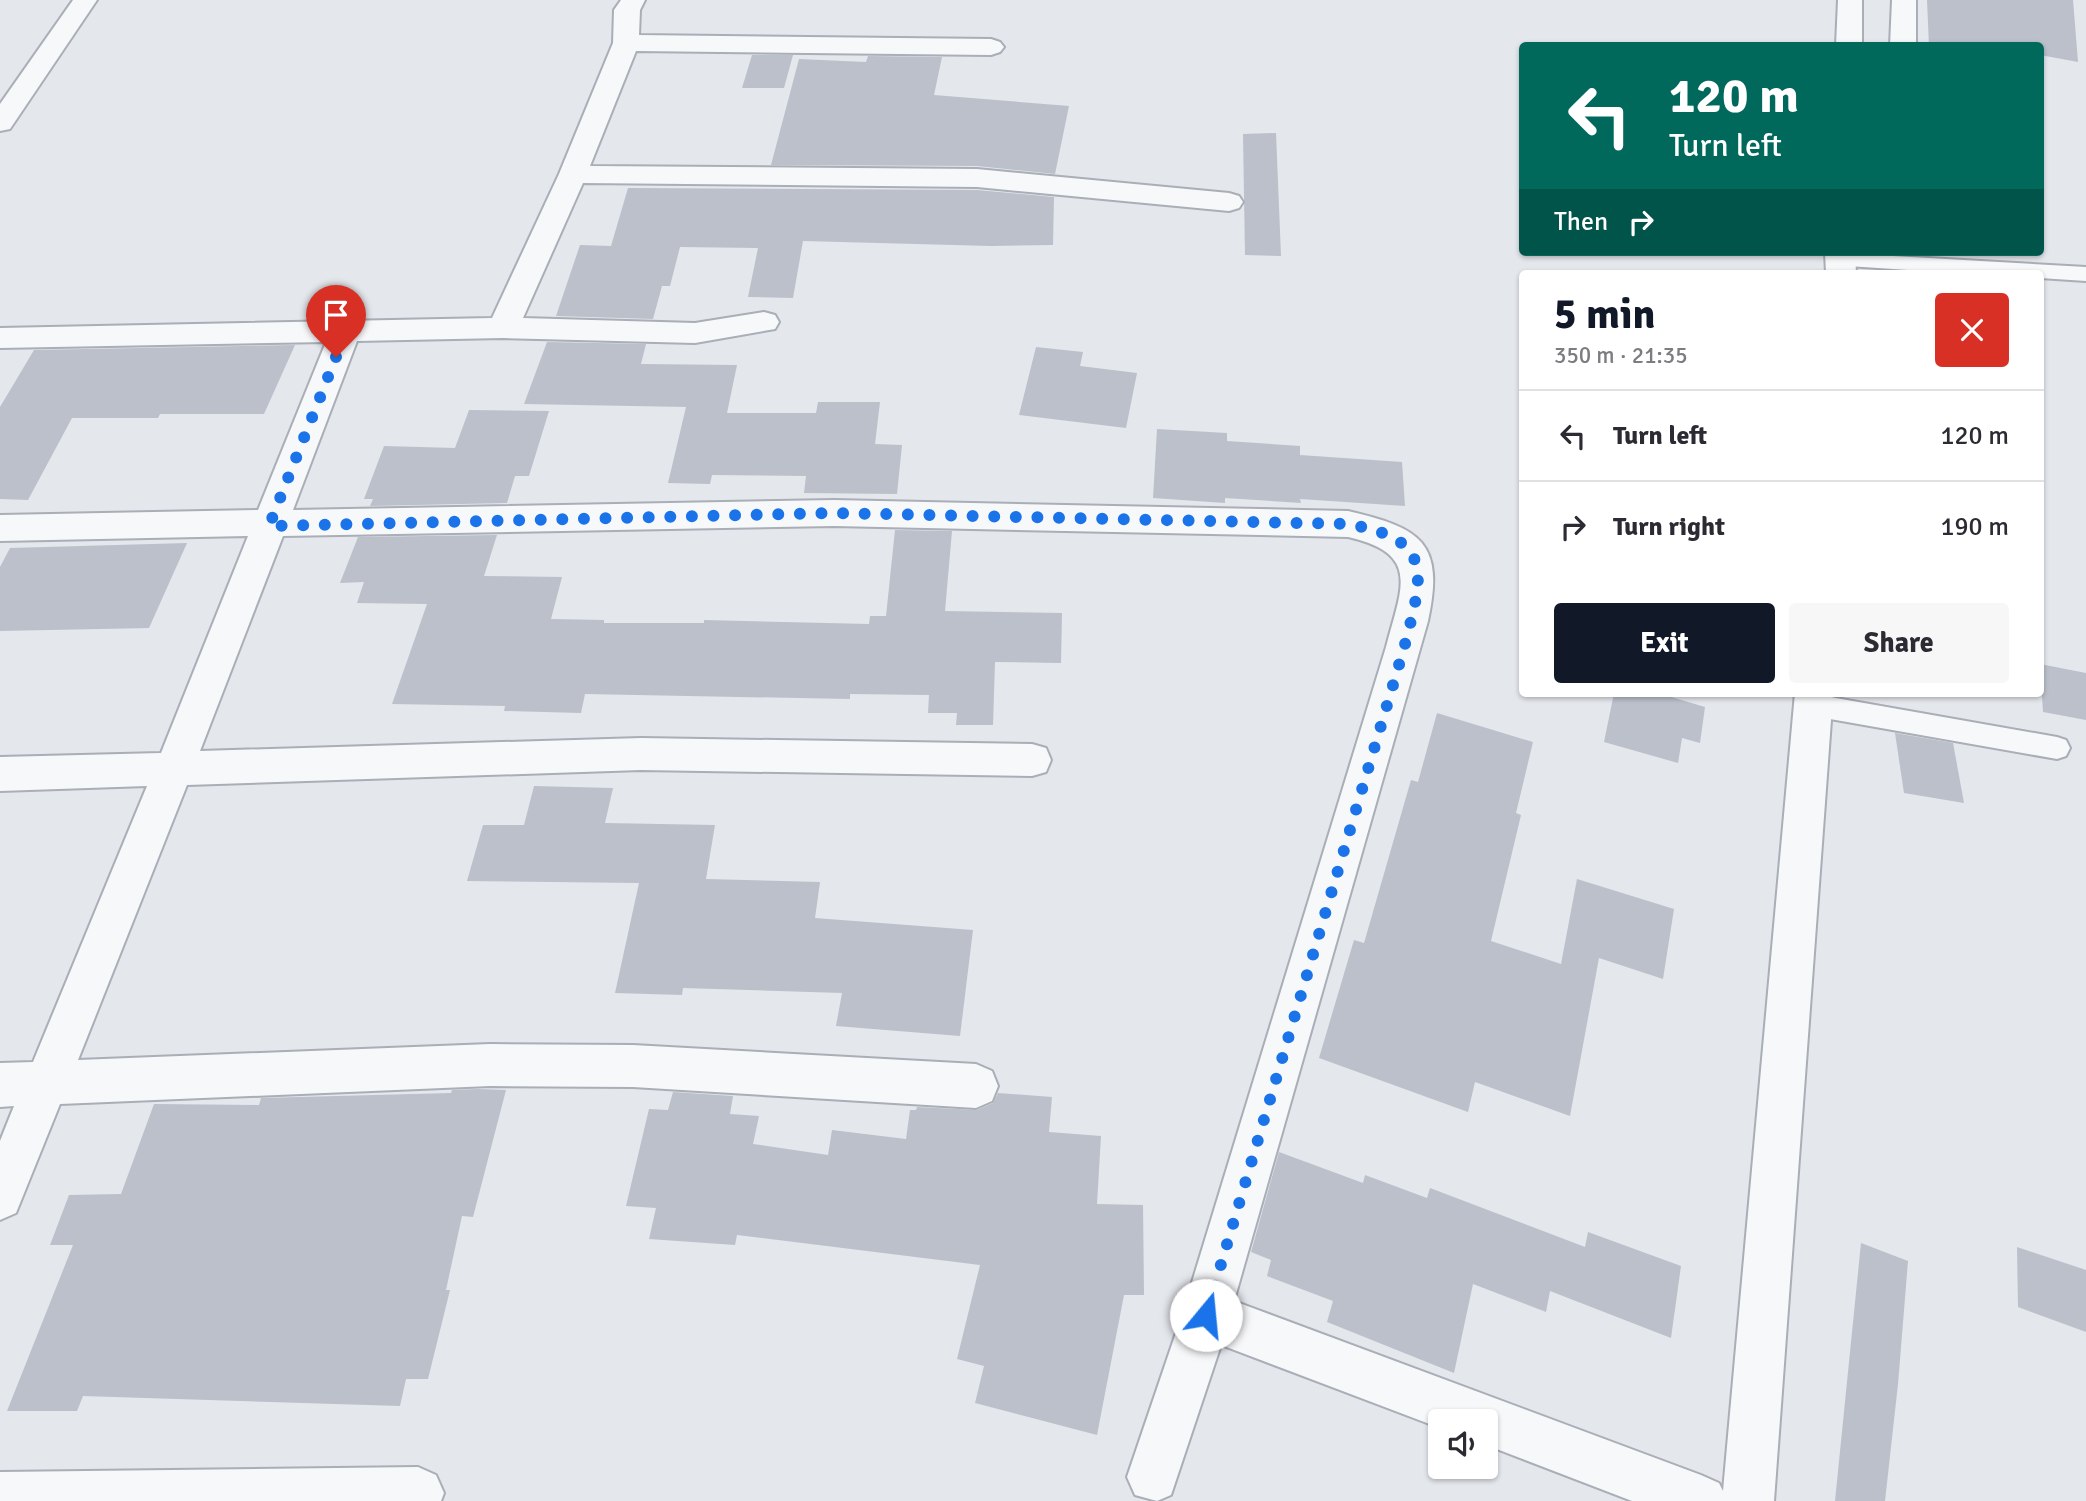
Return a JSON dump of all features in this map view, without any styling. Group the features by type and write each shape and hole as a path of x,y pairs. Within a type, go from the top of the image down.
{"street":[{"path":"0,122 85,0"},
{"path":"503,328 573,174 626,43 627,10 632,0"},
{"path":"1849,42 1850,0"},
{"path":"1903,42 1904,0"},
{"path":"626,43 991,47"},
{"path":"573,174 978,178 1085,186 1229,202"},
{"path":"0,338 503,328 695,333 764,322"},
{"path":"0,1197 174,768 345,333"},
{"path":"0,528 269,526 834,513 1348,524 1389,533 1403,541 1412,551 1417,571 1415,606 1404,648 1206,1315 1153,1477"},
{"path":"1748,1501 1814,699"},
{"path":"0,774 641,754 1032,760"},
{"path":"0,1085 45,1085 284,1071 503,1065 633,1066 976,1086"},
{"path":"1206,1315 1701,1501"},
{"path":"0,1499 272,1498 418,1493"}],"lane":[{"path":"1840,262 2004,270"},
{"path":"2044,272 2086,274"},
{"path":"1814,699 2057,748"}],"building":[{"path":"1927,0 2073,0 2078,62 2044,56 2044,42 1929,42"},
{"path":"752,55 793,55 784,88 742,88"},
{"path":"868,56 942,57 934,95 1069,106 1055,174 977,166 771,165 799,59 866,62"},
{"path":"1276,133 1281,256 1245,255 1243,134"},
{"path":"628,188 977,190 1054,197 1053,245 803,241 793,298 748,297 758,248 680,247 670,286 662,286 653,319 556,316 580,245 611,246"},
{"path":"547,342 646,344 641,364 737,365 727,413 816,413 818,402 880,402 875,444 902,445 897,494 804,493 806,476 712,475 710,484 668,483 686,407 524,404"},
{"path":"295,345 264,414 160,414 158,418 72,418 28,500 0,499 0,407 34,350"},
{"path":"1036,347 1083,352 1080,366 1137,373 1126,428 1019,415"},
{"path":"469,410 549,411 529,476 515,476 507,503 370,506 373,499 364,499 384,446 455,448"},
{"path":"1157,429 1227,433 1227,441 1300,446 1300,455 1402,462 1405,506 1300,499 1301,503 1225,498 1225,503 1153,498"},
{"path":"895,530 952,531 945,611 1062,613 1061,663 995,662 993,725 956,725 957,713 928,713 929,695 850,694 850,699 585,694 581,713 504,711 505,706 392,704 427,604 357,603 364,582 340,583 358,537 497,535 484,576 562,577 551,619 604,620 604,623 704,623 704,620 869,624 870,616 886,616"},
{"path":"187,543 149,628 0,631 0,567 10,548"},
{"path":"2044,665 2086,673 2086,720 2043,712"},
{"path":"1613,697 1671,697 1705,707 1700,743 1682,738 1678,763 1604,742"},
{"path":"1437,713 1533,742 1516,813 1521,815 1491,941 1561,964 1577,879 1674,909 1663,979 1599,958 1570,1116 1475,1082 1468,1112 1319,1058 1354,940 1364,943 1411,780 1418,782"},
{"path":"1895,733 1953,743 1964,803 1904,793"},
{"path":"534,786 613,788 605,823 715,825 706,879 820,882 815,918 973,930 960,1036 836,1026 842,993 683,988 682,995 615,993 639,883 467,881 483,825 524,825"},
{"path":"452,1090 506,1090 473,1217 462,1216 446,1290 450,1290 428,1379 406,1379 400,1406 83,1396 77,1411 7,1411 73,1245 50,1245 69,1195 121,1194 154,1104 259,1105 261,1098 451,1093"},
{"path":"673,1092 733,1096 730,1114 759,1116 753,1144 828,1155 832,1130 906,1139 910,1110 916,1110 917,1107 977,1110 993,1103 998,1093 1052,1097 1049,1132 1101,1136 1097,1204 1143,1205 1144,1295 1124,1295 1097,1435 975,1403 984,1366 957,1359 980,1265 737,1235 735,1245 649,1239 656,1208 626,1206 649,1109 668,1110"},
{"path":"1279,1152 1363,1183 1365,1175 1427,1198 1430,1188 1585,1247 1588,1232 1681,1266 1671,1338 1550,1291 1546,1312 1473,1284 1454,1373 1327,1322 1333,1301 1267,1276 1271,1260 1251,1252"},
{"path":"1861,1243 1908,1261 1898,1384 1885,1501 1835,1501"},
{"path":"2017,1247 2086,1270 2086,1332 2018,1307"}],"route":[{"path":"336,357 269,526 834,513 1065,516 1348,524 1373,528 1403,541 1412,551 1417,571 1415,606 1206,1315"}]}
